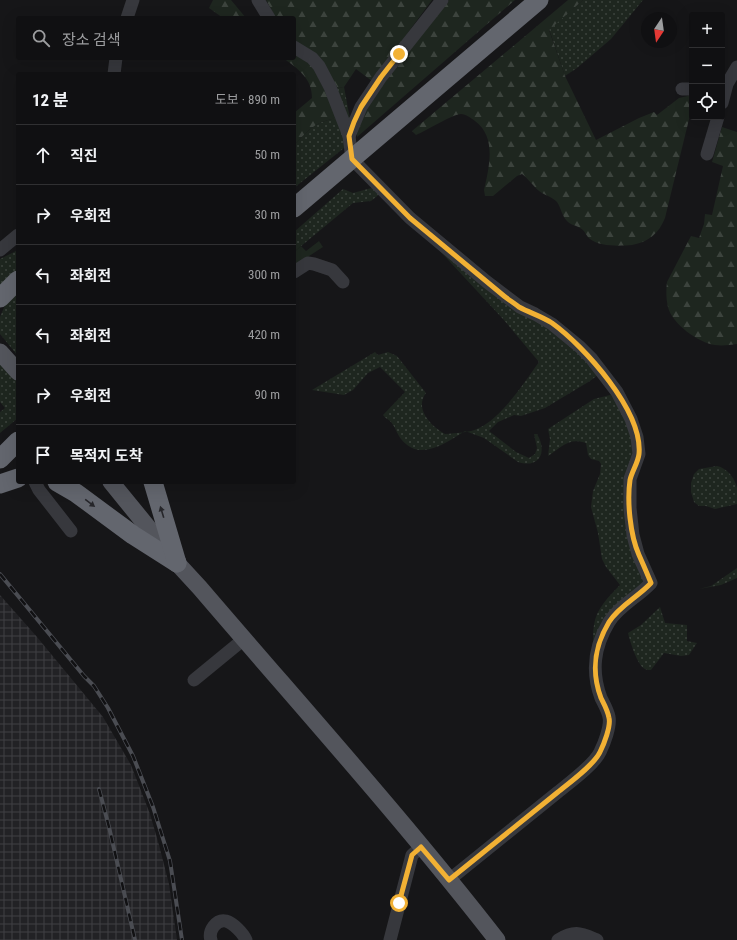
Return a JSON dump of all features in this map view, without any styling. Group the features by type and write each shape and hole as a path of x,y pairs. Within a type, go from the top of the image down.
{"highway":[{"path":"296,206 539,0"},
{"path":"0,298 16,282"},
{"path":"0,459 16,443"},
{"path":"0,484 16,479"},
{"path":"60,484 76,493 133,535 177,563"},
{"path":"154,484 177,563"}],"main road":[{"path":"0,352 16,370"},
{"path":"113,484 177,563 244,639 449,880 497,940"}],"street":[{"path":"128,16 133,0"},
{"path":"258,0 268,16"},
{"path":"349,136 361,107 381,77 442,0"},
{"path":"296,48 312,58 319,66 330,87 349,136 352,159 410,218 487,282 520,307 552,324 591,358 606,376 624,405 631,419 637,437 639,454 630,479 630,508 633,535 638,554 651,583 618,611 610,621 598,648 594,662 594,674 601,698 610,718 606,736 599,754 573,779 449,880"},
{"path":"114,72 116,60"},
{"path":"725,84 737,67"},
{"path":"708,154 717,120"},
{"path":"0,250 16,237"},
{"path":"296,271 308,263 314,264 332,270 343,282"},
{"path":"36,484 71,531"},
{"path":"194,680 244,639"},
{"path":"390,940 412,855 421,847"},
{"path":"212,940 210,933 216,924 220,921 226,921 232,924 246,940"},
{"path":"558,940 566,935 576,933 597,940"}],"shaded area":[{"path":"0,595 103,717 131,765 150,814 159,845 169,884 177,940 0,940"}],"green space":[{"path":"213,0 231,0 244,16 220,16 209,8"},
{"path":"266,0 432,0 372,81 356,69 344,87 338,88 331,78 296,44 296,16 275,16"},
{"path":"449,0 515,0 357,137 361,117 398,63"},
{"path":"568,0 583,0 549,30 565,76 596,140 639,118 654,112 657,115 679,98 689,96 689,119 665,218 660,228 653,236 643,242 632,245 616,246 594,242 582,229 568,222 557,202 539,191 522,174 517,176 493,196 485,196 484,190 490,153 489,144 482,128 467,115 457,115 416,135 412,131"},
{"path":"583,0 643,0 611,39 577,68 565,76 549,29"},
{"path":"296,53 310,62 339,118 324,121 318,124 309,130 296,143 296,111 312,98 310,85 299,70 286,60 296,60"},
{"path":"317,56 338,88 344,87 351,124"},
{"path":"339,118 345,144 344,148 296,186 296,143 309,130 324,121"},
{"path":"722,127 737,132 737,344 715,345 701,341 680,326 668,307 666,291 667,282 691,236 699,238 704,224 705,214 712,215 723,166 712,162"},
{"path":"375,187 381,193 371,201 353,203 296,250 296,230 343,189 353,193"},
{"path":"425,235 557,332 599,374 545,408 521,416 514,415 498,422 489,431 516,452 529,458 535,454 537,448 534,434 537,434 542,447 540,457 536,461 525,464 518,462 484,438 467,432 479,428 496,416 512,399 539,362 503,319"},
{"path":"319,241 323,247 296,265 296,250 301,246 306,251"},
{"path":"16,251 16,276 0,289 0,259"},
{"path":"16,291 16,354 0,334 0,317 5,305"},
{"path":"375,352 378,355 388,352 397,356 426,393 422,405 423,411 430,422 445,434 463,432 442,445 433,448 425,450 408,446 401,439 392,423 383,415 405,392 380,367 368,373 353,390 344,395 312,390"},
{"path":"0,360 16,380 16,420 0,433 0,412 5,408 0,402"},
{"path":"614,394 635,442 630,474 645,583 632,596 594,657 593,633 595,619 600,608 620,585 606,567 602,559 598,533 591,507 593,491 600,474 601,464 599,461 591,459 588,455 586,443 574,441 565,444 548,456 550,439 548,429 594,399"},
{"path":"717,466 727,471 734,481 737,488 737,504 715,509 706,506 699,506 694,502 691,492 691,483 694,474 699,469"},
{"path":"737,568 737,578 721,585 699,589 711,586"},
{"path":"660,607 665,623 687,625 687,641 697,643 689,655 681,656 664,653 651,670 647,670 639,663 628,633 641,625"}],"railway":[{"path":"0,574 84,676 94,686 108,708 133,756 153,807 170,861 182,940"},
{"path":"99,789 135,940"}],"route":[{"path":"399,54 381,77 361,107 354,122 349,136 352,159 410,218 504,296 520,307 552,324 580,347 606,376 624,405 631,419 637,437 639,454 630,479 630,508 633,535 638,554 651,583 618,611 604,632 598,648 594,662 594,674 601,698 610,718 604,742 599,754 573,779 449,880 421,847 412,855 399,903"}]}
